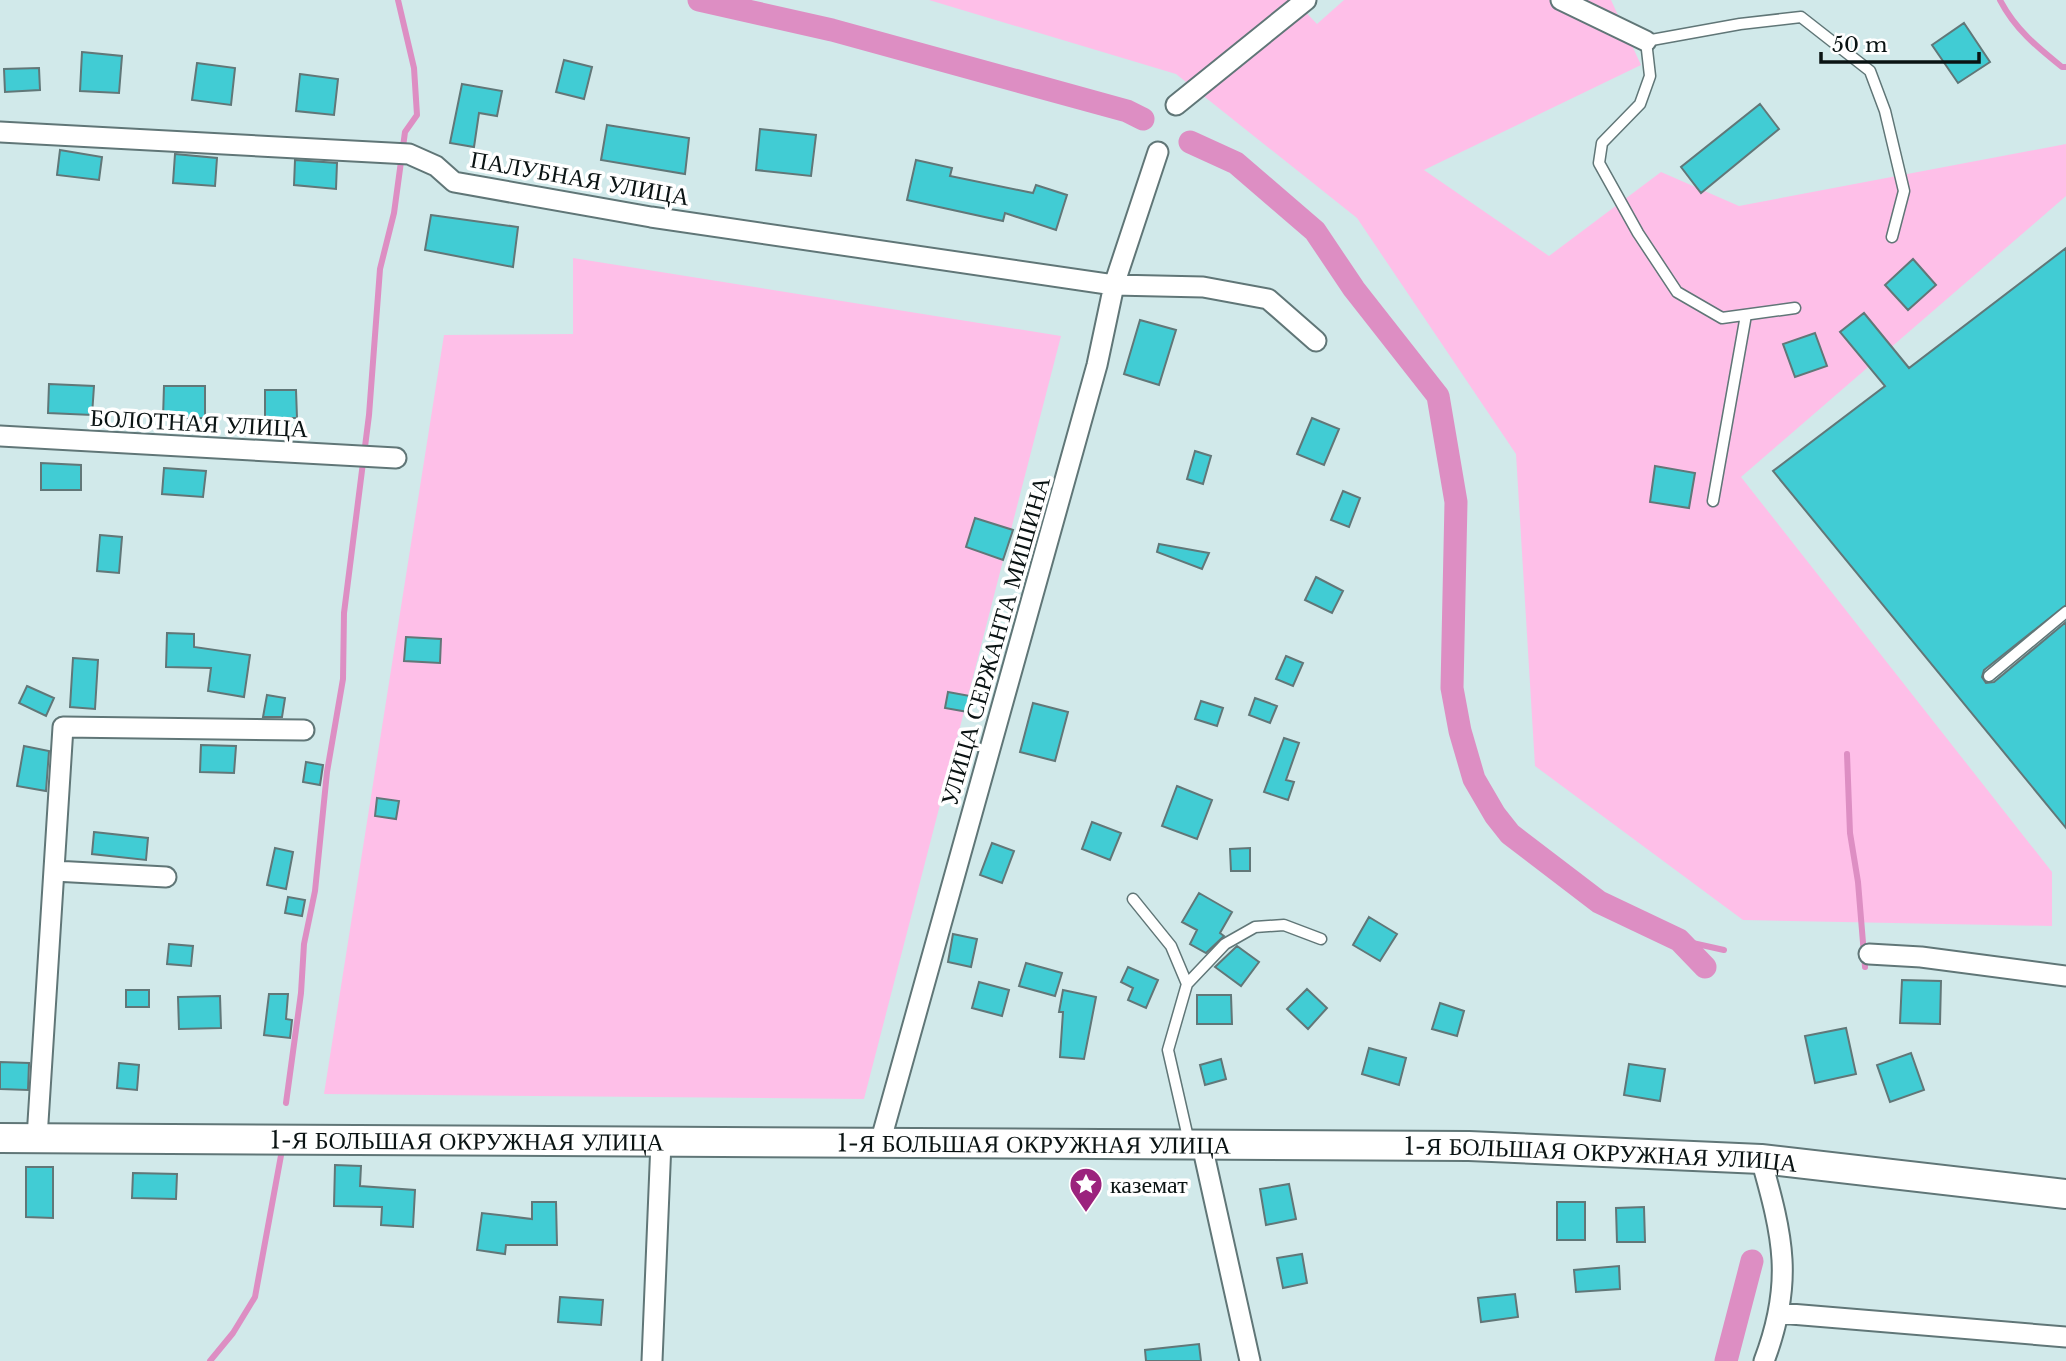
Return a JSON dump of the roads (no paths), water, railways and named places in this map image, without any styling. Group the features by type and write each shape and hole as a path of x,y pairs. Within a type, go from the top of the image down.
{"street":[{"path":"1176,106 1306,0"},
{"path":"1561,0 1646,41"},
{"name":"ПАЛУБНАЯ УЛИЦА","path":"0,132 409,153 436,166 454,182 486,188 651,216 1114,285 1203,287 1268,299 1316,341"},
{"name":"УЛИЦА СЕРЖАНТА МИШИНА","path":"880,1143 1093,379 1114,285 1158,152"},
{"name":"БОЛОТНАЯ УЛИЦА","path":"0,436 396,458"},
{"path":"37,1138 62,727 304,730"},
{"path":"54,871 166,877"},
{"path":"1869,954 1920,957 2066,975"},
{"name":"1-Я БОЛЬШАЯ ОКРУЖНАЯ УЛИЦА","path":"0,1138 1469,1146 1761,1159 2066,1194"},
{"path":"652,1361 661,1142"},
{"path":"1196,1145 1250,1361"},
{"path":"1761,1159 1780,1228 1783,1296 1764,1361"},
{"path":"1778,1313 2066,1337"}],"lane":[{"path":"1795,308 1723,318 1677,292 1638,233 1599,163 1602,143 1640,104 1650,76 1646,41 1801,17 1870,71 1885,111 1904,191 1892,237"},
{"path":"1713,500 1746,315"},
{"path":"1989,676 2066,611"},
{"path":"1133,899 1171,946 1187,984"},
{"path":"1196,1145 1168,1050 1187,984 1225,944 1255,928 1283,925 1321,939"}],"waterway":[{"path":"286,1103 301,993 304,944 315,891 327,772 343,679 344,613 369,415 380,269 394,213 405,132 417,115 414,68 398,0"},
{"path":"699,0 832,30 1127,111 1143,119"},
{"path":"2000,0 2027,37 2062,67 2066,67"},
{"path":"1190,142 1236,163 1315,231 1354,289 1438,396 1456,502 1452,688 1460,731 1474,779 1495,815 1510,834 1599,902 1679,940 1705,967"},
{"path":"1847,754 1850,833 1858,882 1865,967"},
{"path":"1679,940 1724,950"},
{"path":"210,1361 233,1333 255,1297 282,1150"},
{"path":"1726,1361 1752,1261"}],"place":[{"name":"каземат","path":"1086,1214"}]}
